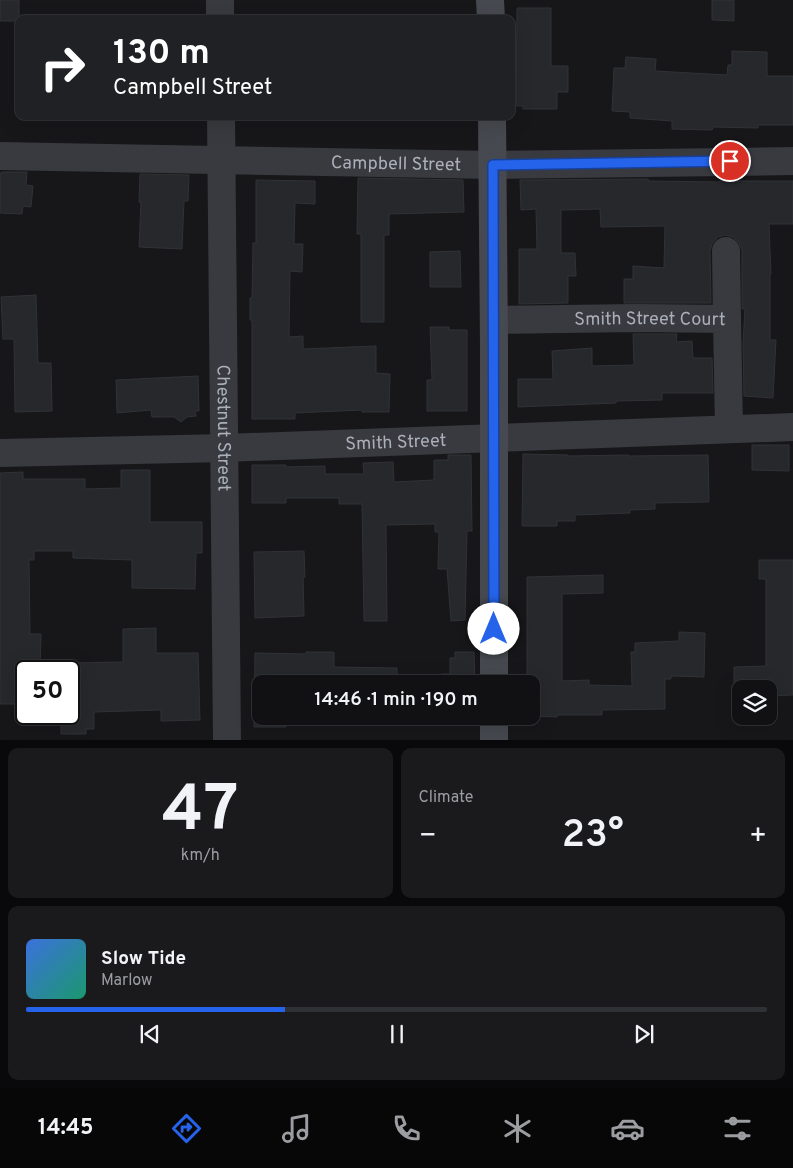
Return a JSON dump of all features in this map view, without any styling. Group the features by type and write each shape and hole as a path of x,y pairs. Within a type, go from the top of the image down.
{"main road":[{"path":"490,0 491,15"},
{"path":"492,120 494,675"},
{"path":"494,725 494,740"}],"street":[{"path":"220,0 220,15"},
{"name":"Chestnut Street","path":"221,120 227,740"},
{"name":"Campbell Street","path":"0,156 493,165 793,161"},
{"path":"726,251 727,319"},
{"name":"Smith Street Court","path":"494,320 727,319 729,429"},
{"name":"Smith Street","path":"0,453 225,448 793,426"}],"building":[{"path":"0,0 19,0 19,15 15,15 15,21 0,21"},
{"path":"712,0 734,0 734,21 712,20"},
{"path":"517,8 551,8 551,66 568,66 568,92 557,92 557,109 523,109 523,106 516,106"},
{"path":"732,51 767,52 767,76 793,76 793,125 758,125 758,128 713,127 712,130 672,129 672,121 630,118 630,112 612,111 614,68 625,68 626,57 656,59 655,71 727,75 728,65 732,65"},
{"path":"27,172 26,185 33,186 31,207 23,206 22,214 0,213 0,173"},
{"path":"140,174 189,175 188,201 184,201 182,249 139,247"},
{"path":"358,178 463,180 464,212 389,214 389,235 384,235 384,322 361,322 361,234 357,234"},
{"path":"648,179 649,181 719,182 793,181 793,224 769,224 771,274 770,340 776,340 773,398 744,396 743,343 745,309 742,309 742,251 739,243 733,237 725,235 718,237 712,244 710,251 711,303 624,303 624,279 633,279 633,266 664,268 665,226 601,227 600,209 561,210 561,253 575,253 576,276 568,276 568,303 519,304 519,249 537,249 536,209 521,210 520,180"},
{"path":"256,180 315,181 315,204 295,203 294,244 303,244 302,272 290,271 289,337 303,336 303,349 376,346 376,373 390,374 389,412 362,412 362,410 295,413 295,419 252,419 252,320 250,320 250,298 252,298 253,243 256,243"},
{"path":"460,251 461,287 430,287 430,252"},
{"path":"36,295 38,363 51,363 52,411 15,412 14,339 3,339 1,297"},
{"path":"430,327 449,327 449,330 467,330 467,411 427,411 427,380 432,380"},
{"path":"633,334 677,334 676,342 692,341 693,358 712,358 713,393 662,393 662,400 518,407 518,379 553,379 552,351 592,348 592,366 634,365"},
{"path":"198,376 199,411 195,411 196,416 187,417 181,422 174,417 152,417 151,410 117,413 116,380"},
{"path":"752,445 789,445 789,471 752,470"},
{"path":"523,454 568,456 708,455 709,502 655,503 655,509 630,510 630,513 575,515 575,521 557,521 557,526 522,526"},
{"path":"448,455 471,455 472,531 467,531 465,620 451,621 447,569 438,569 439,532 435,532 435,524 386,525 387,621 364,621 362,504 339,504 339,498 286,498 286,503 252,503 252,465 286,465 286,467 325,466 325,474 364,474 363,463 393,462 394,482 434,480 434,460 448,460"},
{"path":"121,470 150,470 150,522 202,522 202,553 196,553 195,589 132,588 132,560 73,558 73,551 34,551 34,560 29,560 30,634 41,634 40,660 15,660 15,704 0,704 0,473 23,472 23,479 85,479 85,489 121,488"},
{"path":"304,551 304,616 255,618 254,552"},
{"path":"759,560 793,560 793,695 777,696 777,680 734,680 734,667 766,666 766,579 759,579"},
{"path":"603,575 603,593 562,594 562,681 589,680 589,685 632,686 631,652 635,652 635,643 679,641 679,632 705,633 704,677 671,676 671,679 665,679 665,709 602,710 602,715 540,716 540,675 527,675 527,577"},
{"path":"156,628 156,653 198,653 200,720 161,721 161,710 94,712 94,729 86,729 86,734 61,734 61,725 80,725 80,663 123,662 123,629"},
{"path":"306,652 334,652 334,667 397,668 397,675 255,675 255,653 306,654"},
{"path":"455,652 474,652 475,675 441,675 450,674 450,658 455,658"},
{"path":"254,725 286,725 286,727 254,727"}],"route":[{"path":"494,629 493,165 730,161"}]}
